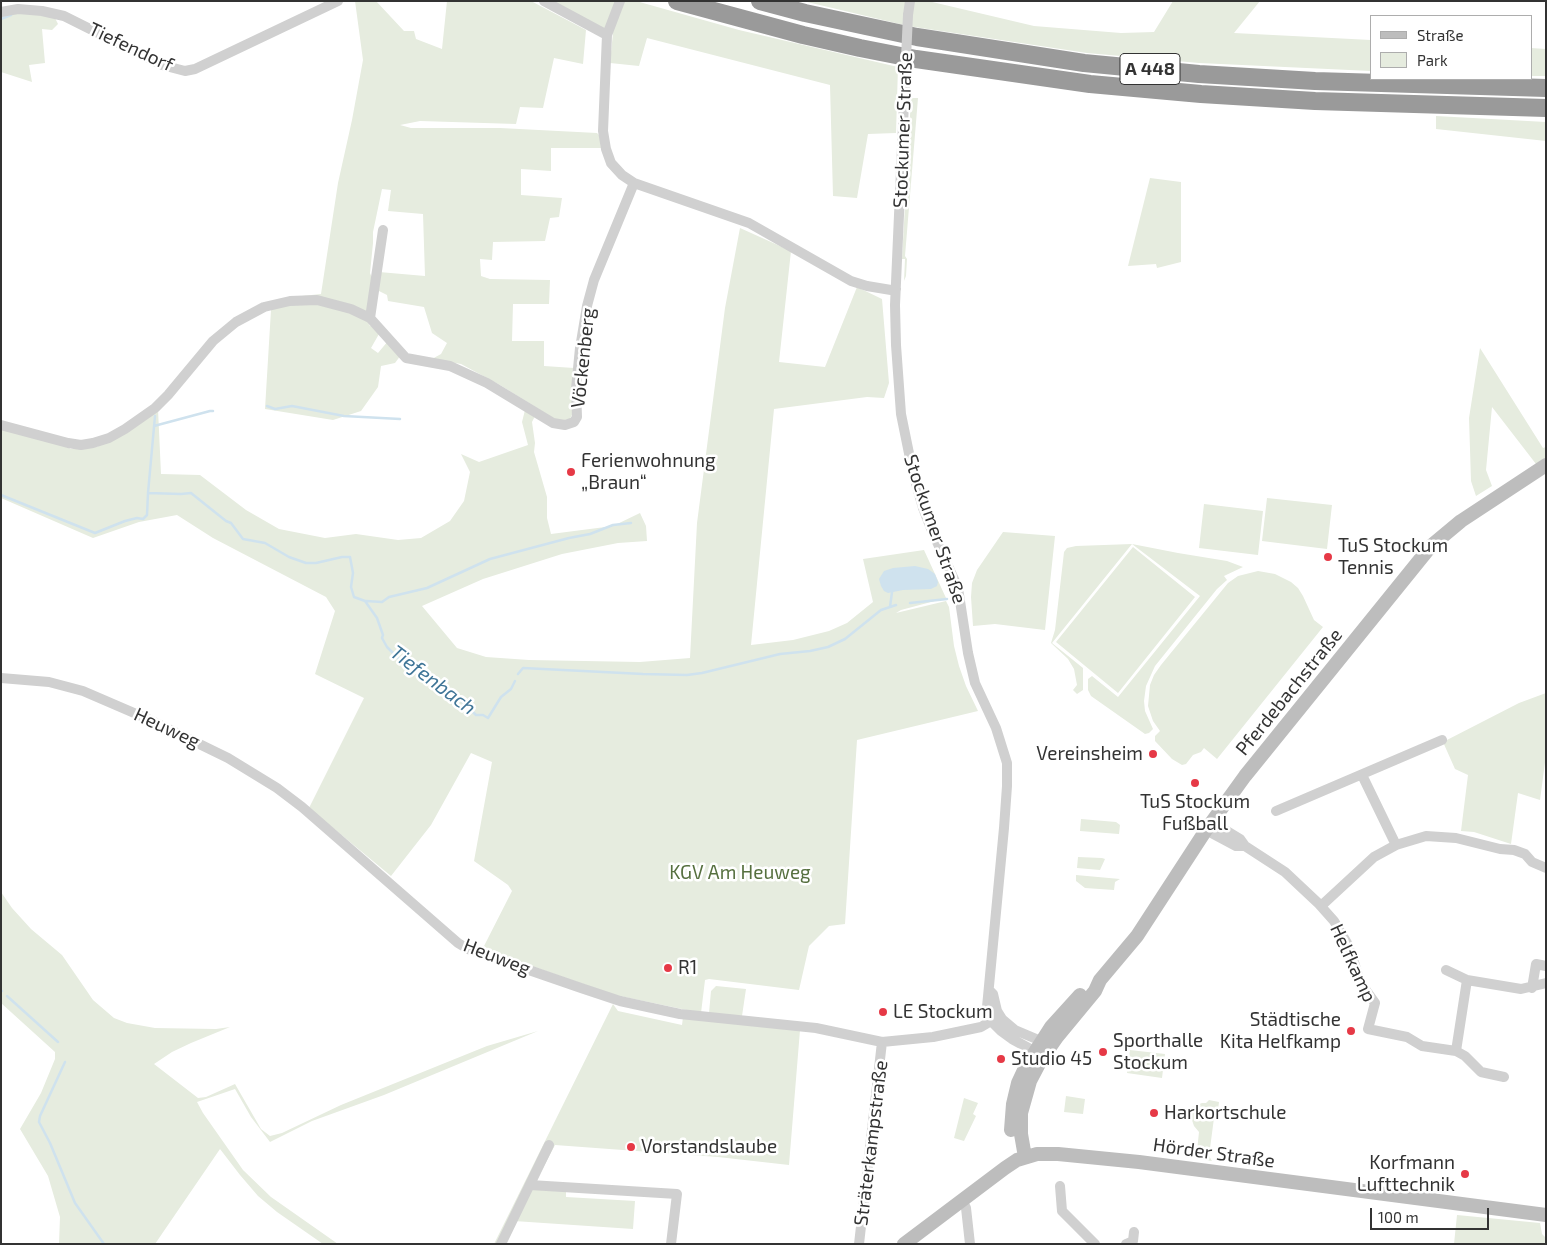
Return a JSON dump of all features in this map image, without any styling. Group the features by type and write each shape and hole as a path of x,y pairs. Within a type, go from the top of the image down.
{"highway":[{"name":"A 448","path":"677,1 803,35 878,52 1090,84 1202,94 1306,100 1546,108"},
{"name":"A 448","path":"760,1 805,14 917,37 1084,63 1199,74 1315,81 1546,88"}],"main road":[{"name":"Pferdebachstraße","path":"1021,1158 1012,1136 1013,1104 1018,1083 1041,1047 1095,991 1100,980 1137,936 1209,826 1245,776 1431,546 1460,521 1546,465"},
{"name":"Hörder Straße","path":"904,1244 985,1182 1021,1158 1037,1154 1058,1154 1139,1162 1546,1215"}],"street":[{"name":"Tiefendorf","path":"1,12 18,9 42,11 64,16 162,65 186,71 195,69 338,1"},
{"path":"544,1 607,35"},
{"path":"620,1 607,35 603,131 611,163 622,176 634,183 749,223 851,281 867,286 891,290 896,289"},
{"name":"Stockumer Straße","path":"910,1 904,80 896,289 895,325 899,389 901,414 913,473 932,531 958,588 968,653 976,683 996,728 1007,763 1004,828 987,1007 991,1021"},
{"name":"Vöckenberg","path":"1,425 68,443 93,444 117,434 155,408 213,341 236,322 264,307 290,301 317,300 351,309 370,318 406,358 450,366 487,382 553,424 565,425 574,422 577,417 576,389 587,306 594,280 634,183"},
{"path":"370,318 383,230"},
{"name":"Heuweg","path":"1,678 49,682 83,691 148,719 228,758 269,783 302,807 449,936 468,949 620,1001 650,1008 704,1017 816,1028 882,1042 933,1037 981,1027 991,1021"},
{"path":"1276,811 1442,740"},
{"path":"1362,775 1396,845"},
{"name":"Helfkamp","path":"1209,826 1240,839 1245,846 1285,872 1321,906 1340,931 1353,959 1360,982 1375,1003 1368,1029 1407,1037 1422,1046 1456,1051"},
{"path":"1321,906 1368,861 1396,845 1426,836 1456,838 1500,849 1514,850 1525,854 1532,862 1546,868"},
{"path":"1532,988 1536,964 1546,966"},
{"path":"1446,970 1467,980 1521,989 1532,988 1546,983"},
{"path":"1467,980 1456,1051 1465,1056 1481,1072 1504,1077"},
{"name":"Stockumer Straße","path":"990,990 993,994 997,1011 1002,1019 1041,1047"},
{"path":"997,1011 991,1021 1006,1036 1041,1047"},
{"name":"Sträterkampstraße","path":"859,1244 882,1042"},
{"path":"501,1244 549,1145"},
{"path":"530,1185 677,1194 672,1244"},
{"path":"1060,1186 1062,1211 1095,1244"},
{"path":"962,1200 966,1208 970,1244"},
{"path":"1126,1244 1133,1241 1134,1232"}],"green space":[{"path":"355,1 376,1 404,31 414,31 416,39 442,49 447,1 531,1 586,30 583,64 554,58 543,108 520,107 516,124 420,121 400,125 411,128 500,128 597,133 600,136 601,148 551,148 551,171 521,169 521,195 562,198 559,217 550,218 545,241 493,242 492,260 480,259 481,276 490,279 550,280 549,304 513,304 512,341 544,341 544,366 574,368 573,413 570,419 558,421 500,385 461,364 432,359 441,354 447,343 432,333 424,307 388,301 387,295 377,290 379,272 425,276 423,214 388,211 391,190 382,189 373,232 370,273 373,281 367,314 369,325 376,329 379,334 371,348 378,353 388,341 401,355 395,363 381,366 378,387 361,411 333,420 265,409 271,310 292,297 321,294 338,183 363,60"},
{"path":"548,1 636,1 739,30 898,67 896,133 868,134 857,198 833,196 830,85 647,38 639,66 610,63 613,33"},
{"path":"803,1 928,1 1034,26 1121,33 1154,32 1173,1 1260,1 1234,33 1370,40 1370,71 1199,63 1087,53 908,26"},
{"path":"1,8 54,16 58,24 52,30 42,29 45,63 29,65 32,82 1,72"},
{"path":"1532,48 1546,49 1546,76 1532,76"},
{"path":"911,98 918,98 905,256 907,259 906,276 904,281 905,259 902,259"},
{"path":"1436,116 1546,122 1546,141 1436,129"},
{"path":"1150,178 1181,182 1181,262 1157,268 1156,264 1128,266"},
{"name":"KGV Am Heuweg","path":"740,228 791,251 779,362 825,367 857,287 882,299 889,383 884,398 867,397 774,409 751,645 793,640 829,631 847,623 873,602 863,559 924,550 946,598 896,613 946,601 949,607 954,646 959,666 978,711 857,740 845,924 829,926 809,946 799,990 709,979 705,980 701,1013 615,995 494,953 484,946 512,891 508,885 474,861 492,762 471,753 431,825 391,876 309,808 364,698 315,674 335,611 326,597 213,538 177,515 139,522 93,538 1,498 1,421 67,441 70,449 97,447 158,409 161,474 200,475 246,510 279,529 325,538 356,534 398,540 421,538 450,521 464,501 470,472 461,454 479,462 528,445 522,422 525,410 535,416 532,422 535,443 534,452 547,497 547,518 551,534 613,526 640,513 646,526 647,541 618,543 562,554 483,579 422,606 457,648 486,657 529,660 640,662 690,658 697,523 725,308"},
{"path":"1480,348 1543,448 1546,447 1546,457 1536,464 1492,407 1486,470 1492,486 1476,496 1471,481 1469,418"},
{"path":"1267,498 1332,505 1327,549 1262,541"},
{"path":"1204,504 1263,511 1258,555 1199,548"},
{"path":"1003,532 1055,536 1045,630 995,624 973,626 972,583 977,570"},
{"path":"1132,544 1227,561 1243,567 1224,576 1227,580 1217,589 1155,666 1146,686 1144,701 1145,711 1153,729 1145,734 1091,696 1088,690 1088,679 1092,676 1118,697 1200,596"},
{"path":"1132,544 1052,643 1083,668 1083,690 1077,694 1073,690 1077,685 1074,669 1068,659 1051,643 1055,630 1064,552 1067,548 1076,546"},
{"path":"1133,547 1195,597 1118,693 1056,642"},
{"path":"1258,571 1275,574 1298,588 1314,620 1323,627 1217,759 1204,748 1201,752 1193,755 1186,764 1182,765 1172,759 1155,741 1155,736 1160,731 1153,721 1148,706 1150,685 1161,665 1228,583 1238,576"},
{"path":"1546,693 1546,755 1540,800 1518,793 1511,844 1474,832 1461,831 1468,775 1455,769 1443,742 1519,703"},
{"path":"1081,819 1116,822 1120,825 1119,834 1080,831"},
{"path":"1078,857 1105,859 1100,870 1077,868"},
{"path":"1076,875 1120,879 1115,882 1114,890 1085,888 1076,881"},
{"path":"1,892 12,908 31,929 62,955 93,1000 114,1018 127,1023 155,1028 216,1029 230,1027 172,1052 154,1064 198,1098 206,1097 235,1084 261,1129 270,1136 282,1133 341,1105 487,1046 538,1031 384,1095 312,1121 270,1142 251,1117 235,1089 197,1102 243,1170 271,1197 338,1244 323,1244 277,1212 258,1196 220,1149 155,1244 59,1244 60,1217 48,1176 20,1129 41,1093 55,1059 55,1052 1,1003"},
{"path":"716,986 746,989 742,1016 709,1013 711,991"},
{"path":"613,1004 618,1011 682,1025 683,1017 800,1030 789,1165 718,1157 555,1145 497,1244 494,1244"},
{"path":"1130,1050 1165,1054 1162,1078 1127,1073"},
{"path":"1066,1096 1085,1099 1083,1114 1064,1112"},
{"path":"964,1098 978,1103 973,1114 976,1116 964,1141 954,1138"},
{"path":"1209,1100 1219,1102 1217,1118 1214,1118 1209,1156 1212,1161 1196,1159 1197,1154 1200,1154 1197,1151 1199,1132 1194,1126 1190,1114 1192,1107 1206,1103"},
{"path":"532,1188 566,1190 566,1197 635,1201 633,1229 514,1221"},
{"path":"1457,1215 1540,1223 1542,1234 1546,1238 1546,1244 1454,1244"}],"water":[{"path":"915,566 928,569 935,574 938,582 937,586 931,589 903,590 888,593 884,591 879,579 884,571 893,568"}],"waterway":[{"path":"1,19 11,15"},
{"path":"267,406 275,409 292,406 344,416 400,419"},
{"path":"154,426 213,411"},
{"path":"148,493 155,416"},
{"name":"Tiefenbach","path":"1,495 95,533 125,521 137,518 143,519 147,515 148,493 191,493 231,523 243,539 265,543 289,557 306,563 350,557 353,573 351,587 354,597 365,601 377,618 383,635 382,638 387,647 400,660 429,674 439,687 456,696 476,715 483,715 488,718 501,697 511,689 515,681"},
{"path":"366,601 382,602 389,597 427,588 490,559 590,534 613,525 631,523"},
{"path":"890,607 892,592"},
{"name":"Tiefenbach","path":"910,603 947,599"},
{"name":"Tiefenbach","path":"518,674 523,668 643,674 687,675 702,673 780,654 828,647 845,639 881,610 896,605"},
{"path":"7,996 58,1042"},
{"path":"65,1062 39,1122 50,1143 75,1203 104,1244"}],"place":[{"name":"Ferienwohnung „Braun“","path":"571,472"},
{"name":"TuS Stockum Tennis","path":"1328,557"},
{"name":"Vereinsheim","path":"1153,754"},
{"name":"TuS Stockum Fußball","path":"1195,783"},
{"name":"R1","path":"668,968"},
{"name":"LE Stockum","path":"883,1012"},
{"name":"Städtische Kita Helfkamp","path":"1351,1031"},
{"name":"Sporthalle Stockum","path":"1103,1052"},
{"name":"Studio 45","path":"1001,1059"},
{"name":"Harkortschule","path":"1154,1113"},
{"name":"Vorstandslaube","path":"631,1147"},
{"name":"Korfmann Lufttechnik","path":"1465,1174"}]}
